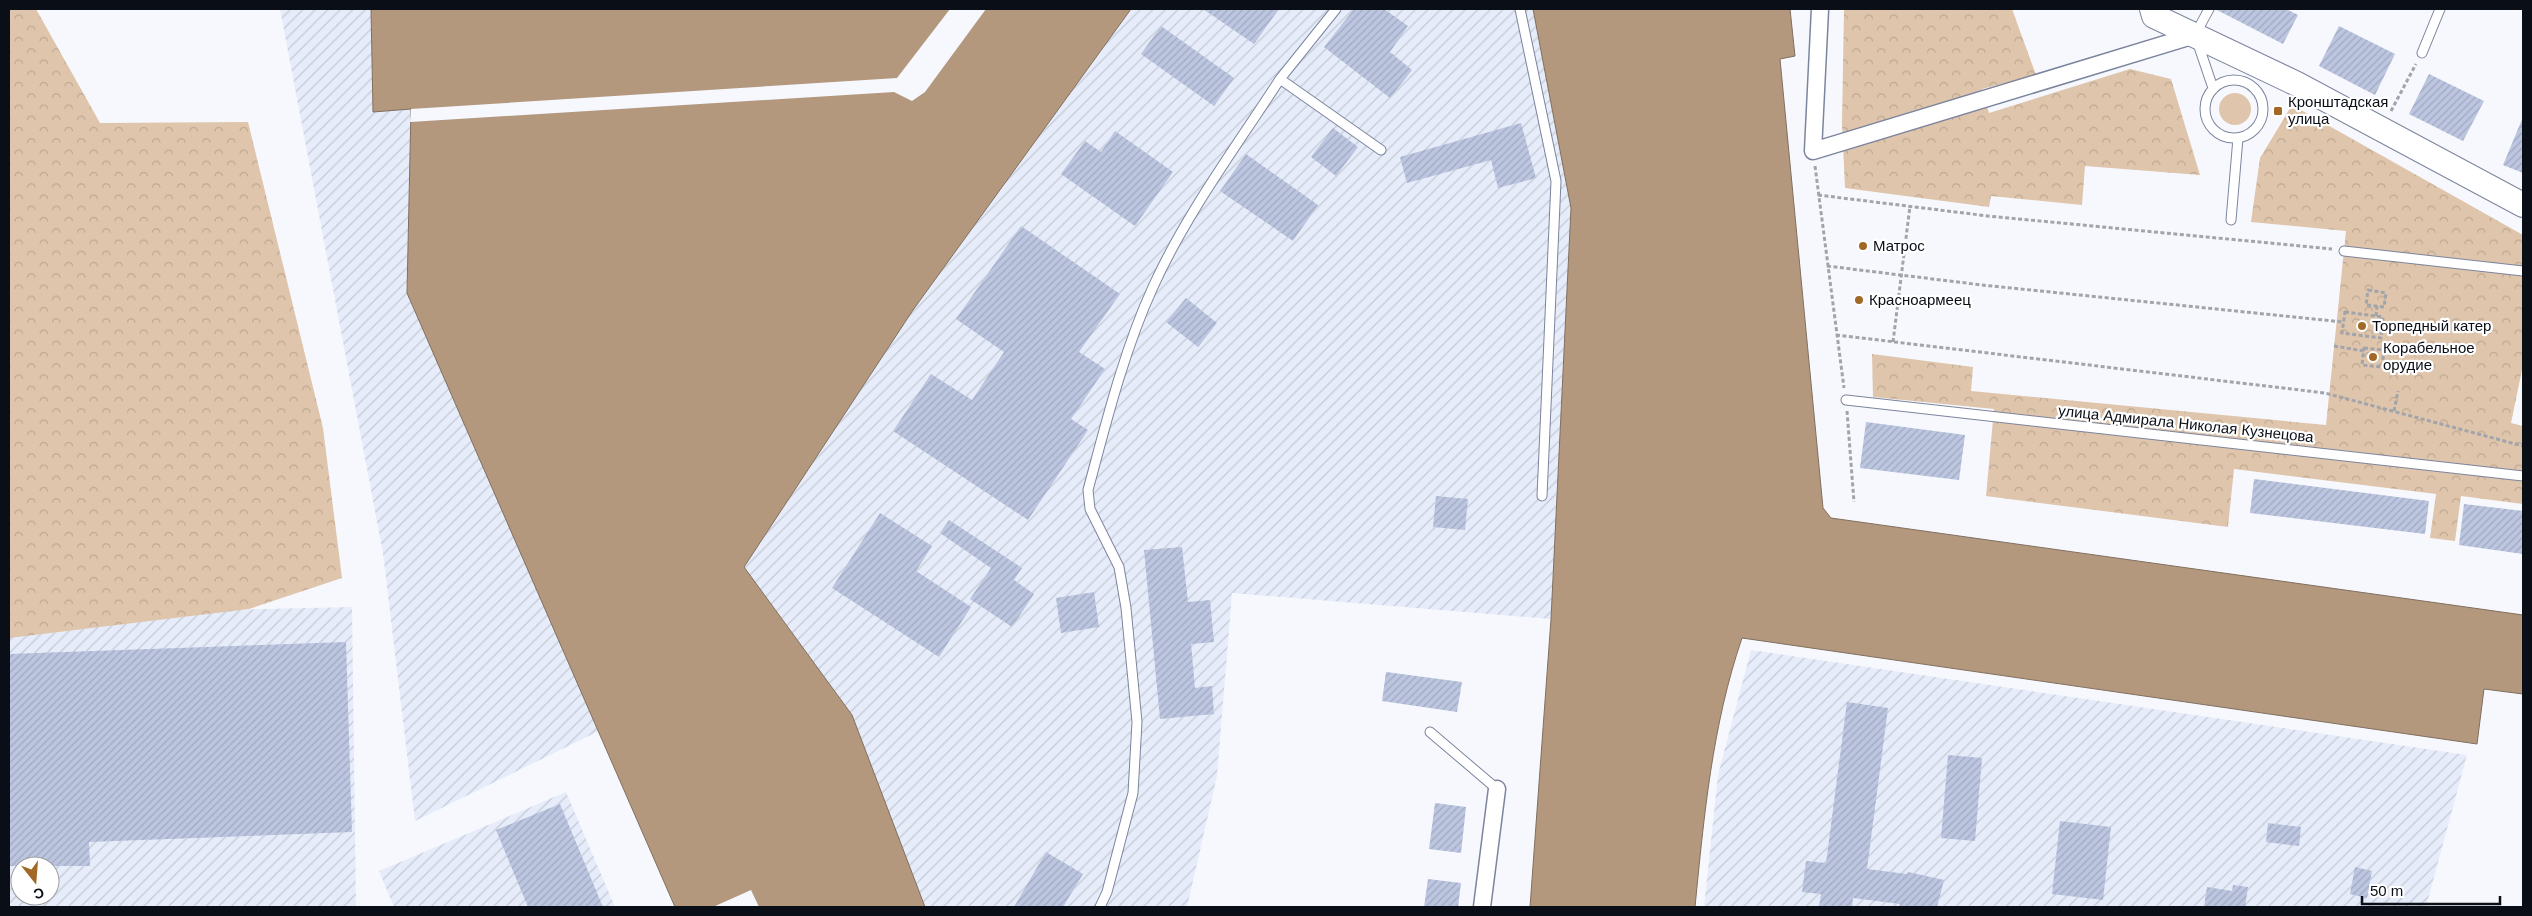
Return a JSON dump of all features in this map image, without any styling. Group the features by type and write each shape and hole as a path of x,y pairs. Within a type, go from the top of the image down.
{"street":[{"path":"1820,9 1813,150 2195,35"},
{"path":"2152,9 2154,16 2195,35 2260,78 2381,129 2523,205"},
{"path":"1482,907 1496,790"}],"lane":[{"path":"1100,907 1106,892 1133,793 1137,722 1126,608 1119,567 1090,509 1088,490 1136,326 1153,286 1193,214 1280,79 1336,9"},
{"path":"1520,9 1556,182 1542,496"},
{"path":"2209,9 2195,35 2213,88"},
{"path":"2422,53 2440,9"},
{"path":"2260,78 2263,114 2255,129 2238,138 2220,135 2203,123 2205,104 2213,88 2230,80 2248,83 2260,78"},
{"path":"1280,79 1381,150"},
{"path":"2231,220 2238,138"},
{"path":"2344,251 2523,271"},
{"name":"улица Адмирала Николая Кузнецова","path":"1846,400 2523,476"},
{"path":"1430,732 1496,790"}],"path":[{"path":"2381,129 2422,53"},
{"path":"1813,150 1846,400 1854,502"},
{"path":"1818,195 1988,216 2344,251"},
{"path":"1893,342 1910,206"},
{"path":"1827,266 2343,322"},
{"path":"2368,290 2386,293 2384,307 2377,306 2366,305 2368,290"},
{"path":"2376,316 2377,306"},
{"path":"2344,312 2383,317 2381,338 2342,333 2343,322 2344,312"},
{"path":"1836,334 2325,393 2523,446"},
{"path":"2334,346 2364,351"},
{"path":"2364,348 2384,350 2382,367 2362,365 2364,351 2364,348"},
{"path":"2394,411 2398,391"}],"shaded area":[{"path":"280,9 371,9 373,111 411,109 407,293 599,731 415,821 383,553"},
{"path":"371,9 1131,9 913,310 744,567 852,715 925,907 675,907 407,293 411,109 373,112"},
{"path":"1131,9 1533,9 1571,208 1551,619 1232,593 1217,776 1187,907 925,907 852,715 744,567 913,310"},
{"path":"1533,9 1790,9 1795,56 1780,59 1823,508 1831,518 2523,615 2523,694 2484,689 2477,744 1742,638 1723,704 1716,738 1706,805 1695,907 1530,907 1551,619 1571,208"},
{"path":"352,607 356,907 9,907 9,615"},
{"path":"1751,650 2467,755 2426,907 1704,907 1718,775"},
{"path":"566,792 615,907 394,907 379,871"}],"green space":[{"path":"9,9 36,9 100,123 248,122 323,428 342,578 249,609 9,638"},
{"path":"1844,9 2012,9 2036,75 1982,89 1989,113 2130,69 2171,79 2200,175 2085,166 2082,205 1991,196 1989,207 1845,188 1842,123"},
{"path":"2235,93 2241,94 2246,98 2250,103 2250,115 2246,120 2241,124 2235,125 2229,124 2224,120 2220,115 2219,109 2220,103 2224,98 2229,94"},
{"path":"2292,105 2523,235 2523,365 2511,423 2523,426 2523,504 2461,496 2455,541 2430,538 2436,494 2234,469 2228,527 1986,496 1994,409 1873,397 1872,354 1973,367 1971,391 2326,425 2346,231 2251,222 2260,158"}],"pier":[{"path":"950,9 986,9 925,92 912,101 894,92 410,122 411,109 897,78"},
{"path":"751,890 759,907 713,907"}],"building":[{"path":"1203,9 1279,9 1254,44"},
{"path":"1354,9 1384,9 1408,26 1390,52 1412,70 1390,98 1324,47"},
{"path":"2215,9 2286,9 2298,15 2283,44"},
{"path":"1161,26 1234,78 1214,106 1141,54"},
{"path":"2339,26 2395,54 2375,95 2319,66"},
{"path":"2429,74 2484,101 2463,141 2409,114"},
{"path":"2523,117 2523,173 2503,165"},
{"path":"1521,123 1536,178 1498,188 1491,160 1407,183 1400,157"},
{"path":"1333,128 1358,147 1336,176 1311,157"},
{"path":"1115,131 1173,172 1135,226 1061,174 1085,141 1101,152"},
{"path":"1246,154 1318,205 1293,241 1220,191"},
{"path":"1021,226 1120,294 1079,352 1105,369 1071,419 1088,430 1028,520 893,431 931,374 972,400 1004,352 956,319"},
{"path":"1186,298 1217,323 1198,347 1166,322"},
{"path":"1866,422 1965,435 1959,480 1860,468"},
{"path":"2254,479 2429,501 2425,534 2250,513"},
{"path":"1436,496 1468,499 1465,530 1433,527"},
{"path":"2464,504 2523,511 2523,554 2459,545"},
{"path":"880,513 932,546 916,571 971,607 939,657 832,588"},
{"path":"949,520 1022,568 1014,580 1034,594 1012,627 970,599 991,568 940,533"},
{"path":"1182,547 1188,602 1210,600 1214,642 1191,644 1195,688 1212,686 1214,714 1160,719 1144,550"},
{"path":"1094,592 1099,627 1061,633 1056,598"},
{"path":"346,642 352,832 89,842 90,866 60,866 60,856 10,856 9,866 9,654"},
{"path":"1386,672 1462,682 1457,712 1382,701"},
{"path":"1847,702 1888,708 1867,869 1907,874 1908,872 1944,880 1937,907 1899,907 1900,904 1853,898 1852,907 1819,907 1821,894 1802,892 1806,861 1826,863"},
{"path":"1948,755 1982,758 1975,841 1941,838"},
{"path":"1435,803 1466,807 1461,853 1429,849"},
{"path":"560,804 603,907 528,907 496,830"},
{"path":"2060,821 2111,827 2103,900 2052,894"},
{"path":"2268,823 2301,827 2299,846 2266,842"},
{"path":"1046,852 1083,874 1063,907 1014,907"},
{"path":"2355,867 2372,871 2367,898 2350,894"},
{"path":"1428,879 1461,883 1458,907 1424,907"},
{"path":"2233,885 2248,887 2245,907 2204,907 2207,887 2232,891"}],"place":[{"name":"Кронштадская улица","path":"2278,111"},
{"name":"Матрос","path":"1863,246"},
{"name":"Красноармеец","path":"1859,300"},
{"name":"Торпедный катер","path":"2362,326"},
{"name":"Корабельное орудие","path":"2373,357"}]}
